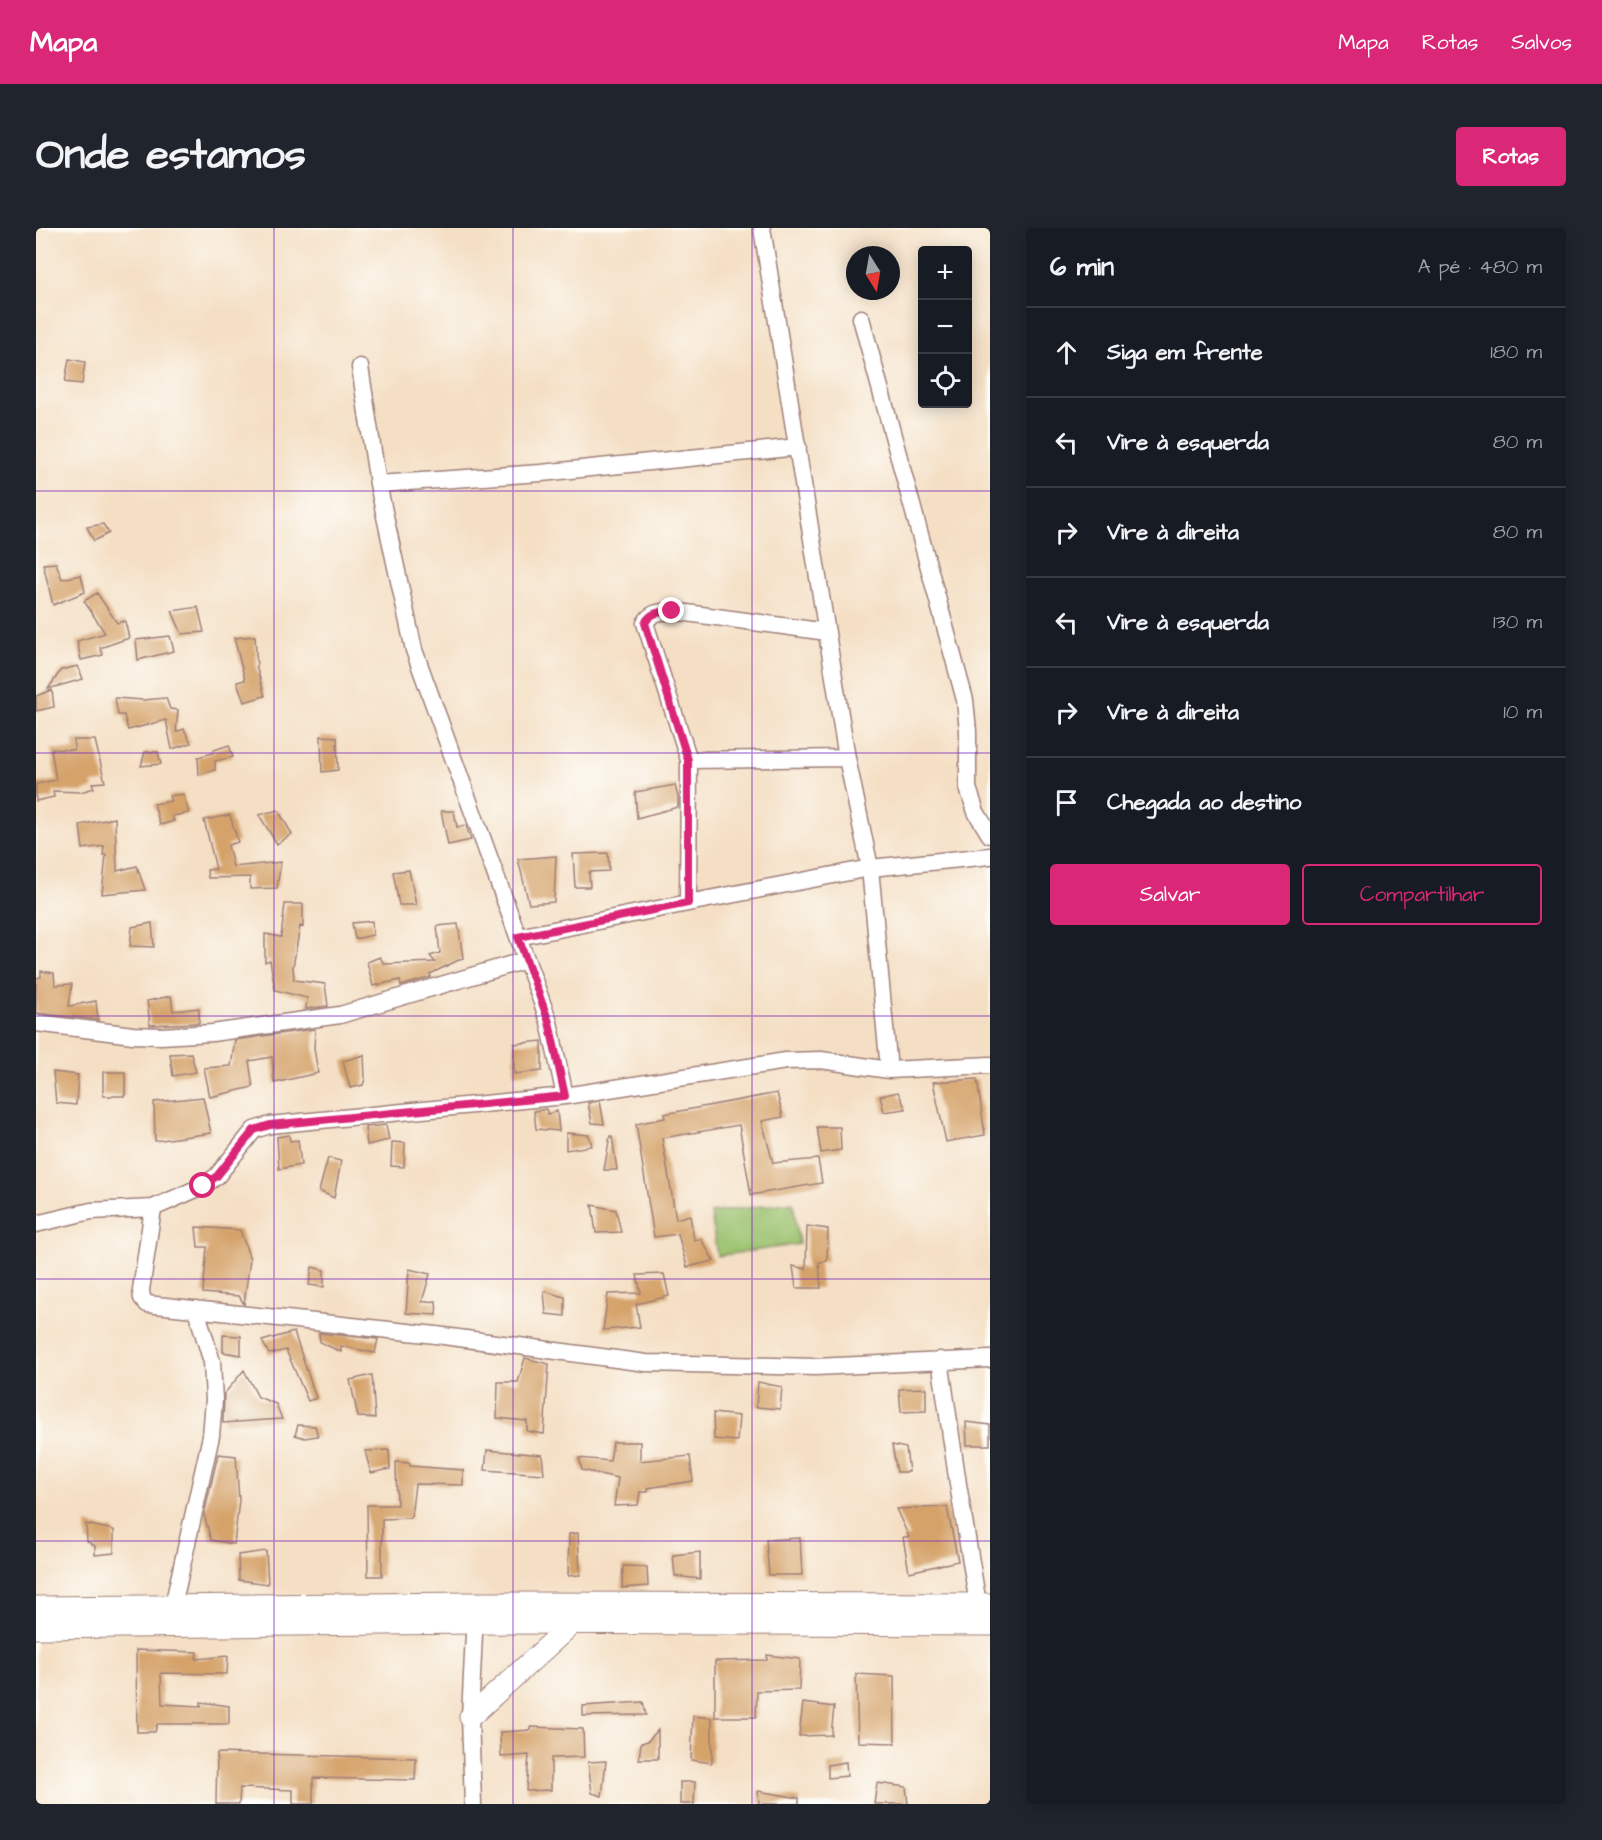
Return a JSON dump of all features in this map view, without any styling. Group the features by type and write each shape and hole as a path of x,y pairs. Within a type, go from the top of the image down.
{"street":[{"path":"762,228 847,758 870,868 889,1071"},
{"path":"861,318 965,700 968,731 968,788 976,812 990,835"},
{"path":"360,367 378,484 414,650 549,1022 565,1096"},
{"path":"378,484 542,473 798,447"},
{"path":"688,903 688,760 645,623 649,616 658,612 672,611 827,632"},
{"path":"688,760 847,758"},
{"path":"518,937 870,868 990,856"},
{"path":"36,1023 133,1035 212,1034 340,1015 526,960"},
{"path":"36,1224 91,1211 153,1208 203,1186 217,1176 254,1130 270,1125 565,1096 786,1061 821,1060 889,1071 990,1065"},
{"path":"153,1208 141,1290 142,1298 147,1304 436,1335 646,1364 815,1367 990,1359"},
{"path":"173,1606 211,1436 214,1400 212,1362 196,1309"},
{"path":"36,1606 78,1617 984,1604 958,1484 940,1360"},
{"path":"36,1628 78,1617 173,1606 475,1613 573,1623 990,1625"},
{"path":"472,1804 470,1717 475,1613"},
{"path":"470,1717 573,1623"}],"green space":[{"path":"793,1202 799,1244 717,1256 711,1213"}],"building":[{"path":"69,359 85,362 82,384 65,382"},
{"path":"103,524 109,533 94,541 87,527"},
{"path":"56,563 62,579 81,575 85,592 53,605 43,564"},
{"path":"97,593 117,623 125,621 129,638 100,648 103,655 81,660 77,641 105,633 84,601"},
{"path":"198,607 204,632 182,634 172,611"},
{"path":"170,636 174,651 138,660 136,640"},
{"path":"255,636 257,669 265,696 244,702 237,682 245,680 234,638"},
{"path":"78,666 83,679 48,689 61,670"},
{"path":"52,690 54,707 36,711 36,696"},
{"path":"115,698 143,700 166,698 170,709 178,710 176,732 184,729 191,743 172,749 166,720 128,730 124,715 118,715"},
{"path":"321,736 337,737 338,770 322,772"},
{"path":"74,740 95,740 105,782 92,783 94,788 81,792 53,791 54,797 36,801 36,784 56,780 51,749 74,750"},
{"path":"229,745 233,757 215,761 215,770 199,775 198,757"},
{"path":"145,752 158,752 161,764 141,766"},
{"path":"675,785 678,807 637,818 635,792"},
{"path":"183,794 189,813 172,816 174,821 160,825 154,804 171,801 169,796"},
{"path":"278,810 292,834 277,844 259,815"},
{"path":"441,811 454,811 457,827 466,825 471,840 448,845"},
{"path":"230,815 238,842 228,845 233,867 281,862 277,888 250,889 250,877 208,878 207,870 216,869 204,820"},
{"path":"115,818 117,871 137,866 145,890 102,894 106,855 103,855 104,846 83,849 80,825"},
{"path":"608,853 609,871 589,872 590,887 575,887 573,854"},
{"path":"556,856 554,902 529,904 518,859"},
{"path":"409,870 416,905 399,905 393,872"},
{"path":"285,904 303,904 303,927 300,926 293,967 294,980 325,984 328,1006 306,1009 307,998 275,990 270,960 265,962 265,934 281,937"},
{"path":"372,921 373,935 355,939 352,923"},
{"path":"152,923 154,947 130,946 132,927"},
{"path":"458,924 463,958 430,974 431,977 401,986 400,980 373,986 367,962 380,957 384,964 435,962 430,956 440,953 437,926"},
{"path":"41,971 54,973 55,985 72,984 69,1006 96,1001 98,1020 36,1013 36,978 41,977"},
{"path":"171,996 173,1011 199,1008 199,1023 150,1025 147,1001"},
{"path":"315,1029 314,1048 318,1073 274,1083 272,1057 249,1061 253,1087 210,1097 204,1068 231,1066 235,1040"},
{"path":"542,1041 542,1071 514,1074 514,1044"},
{"path":"191,1053 196,1072 173,1076 170,1054"},
{"path":"364,1055 363,1085 350,1088 343,1061"},
{"path":"53,1072 78,1075 76,1105 56,1103"},
{"path":"103,1072 125,1072 125,1096 103,1096"},
{"path":"977,1079 985,1135 946,1142 933,1082"},
{"path":"898,1092 906,1109 884,1112 880,1096"},
{"path":"777,1093 783,1117 762,1121 773,1163 818,1159 822,1183 751,1195 739,1125 662,1138 676,1219 690,1215 694,1240 701,1239 714,1261 687,1267 678,1234 654,1237 636,1124 665,1118 664,1114"},
{"path":"203,1097 211,1133 155,1141 154,1102"},
{"path":"600,1101 604,1124 592,1123 588,1103"},
{"path":"546,1109 548,1114 557,1111 559,1131 536,1129 534,1111"},
{"path":"386,1125 389,1140 367,1145 365,1127"},
{"path":"817,1127 840,1127 841,1150 821,1153"},
{"path":"566,1133 589,1135 592,1146 566,1150"},
{"path":"289,1135 290,1141 298,1140 301,1165 279,1169 277,1137"},
{"path":"610,1136 612,1136 617,1170 604,1170"},
{"path":"392,1142 405,1143 404,1167 391,1166"},
{"path":"328,1158 341,1161 334,1198 319,1191"},
{"path":"592,1205 616,1210 621,1232 596,1233"},
{"path":"807,1226 828,1229 827,1261 819,1262 821,1288 796,1288 793,1266 806,1269"},
{"path":"196,1227 240,1230 250,1259 244,1304 239,1296 203,1293 207,1247 198,1247"},
{"path":"312,1267 324,1270 324,1287 309,1285"},
{"path":"409,1269 430,1274 422,1302 436,1301 437,1315 406,1313"},
{"path":"664,1274 669,1296 636,1304 640,1327 603,1330 608,1294 641,1293 637,1275"},
{"path":"544,1291 565,1297 565,1316 546,1314"},
{"path":"294,1332 316,1398 308,1401 286,1350 269,1354 262,1341"},
{"path":"319,1333 378,1339 375,1353 341,1346 341,1352 320,1342"},
{"path":"223,1335 241,1336 241,1355 223,1352"},
{"path":"525,1358 549,1364 544,1434 527,1431 527,1421 497,1418 498,1382 518,1382"},
{"path":"244,1370 258,1397 276,1404 282,1419 223,1423 224,1394"},
{"path":"372,1375 375,1418 358,1417 350,1380"},
{"path":"758,1382 782,1387 780,1409 756,1407"},
{"path":"926,1388 926,1411 901,1412 899,1389"},
{"path":"713,1413 739,1416 737,1441 714,1439"},
{"path":"966,1422 990,1425 990,1445 967,1445"},
{"path":"298,1425 315,1426 318,1436 305,1438 295,1435"},
{"path":"613,1442 640,1442 640,1461 690,1456 693,1481 648,1488 648,1492 640,1492 638,1505 614,1506 618,1478 582,1470 579,1458 610,1461"},
{"path":"892,1445 906,1448 909,1472 897,1472"},
{"path":"389,1450 390,1469 371,1473 365,1451"},
{"path":"487,1450 542,1455 544,1474 485,1470"},
{"path":"218,1454 236,1456 239,1500 234,1544 211,1540 204,1515"},
{"path":"396,1462 410,1463 410,1466 463,1470 463,1485 415,1484 411,1518 382,1519 382,1576 368,1576 367,1505 397,1505"},
{"path":"947,1507 958,1561 909,1572 903,1537 909,1537 896,1509"},
{"path":"86,1524 114,1530 114,1553 95,1555 95,1546 87,1541"},
{"path":"578,1533 580,1575 568,1576 569,1534"},
{"path":"800,1538 802,1575 769,1575 766,1540"},
{"path":"266,1551 268,1584 239,1580 238,1555"},
{"path":"700,1552 700,1579 675,1576 673,1555"},
{"path":"623,1566 647,1567 648,1586 622,1588"},
{"path":"136,1650 197,1652 196,1659 228,1656 227,1674 161,1673 162,1704 201,1706 201,1702 229,1706 229,1724 157,1724 155,1732 137,1732"},
{"path":"767,1655 800,1659 799,1690 757,1691 756,1717 715,1717 715,1661 767,1660"},
{"path":"856,1674 894,1676 895,1743 858,1742"},
{"path":"643,1702 646,1715 583,1716 583,1706"},
{"path":"803,1703 834,1707 831,1735 799,1736"},
{"path":"693,1716 712,1718 712,1763 691,1760"},
{"path":"531,1727 583,1729 584,1757 551,1758 551,1790 526,1791 529,1755 501,1757 500,1732 531,1730"},
{"path":"658,1730 658,1759 639,1759 641,1743 648,1741"},
{"path":"217,1753 416,1758 415,1780 313,1778 313,1804 293,1804 293,1790 240,1788 239,1804 216,1804"},
{"path":"606,1761 602,1796 592,1793 588,1762"},
{"path":"846,1762 847,1776 828,1778 828,1765"},
{"path":"680,1782 695,1782 694,1804 680,1804"},
{"path":"877,1783 906,1787 908,1804 874,1804"},
{"path":"758,1791 799,1798 799,1804 759,1804"}],"route":[{"path":"203,1186 217,1176 254,1130 270,1125 565,1096 549,1022 518,937 688,903 688,760 645,623 649,616 658,612 672,611"}]}
